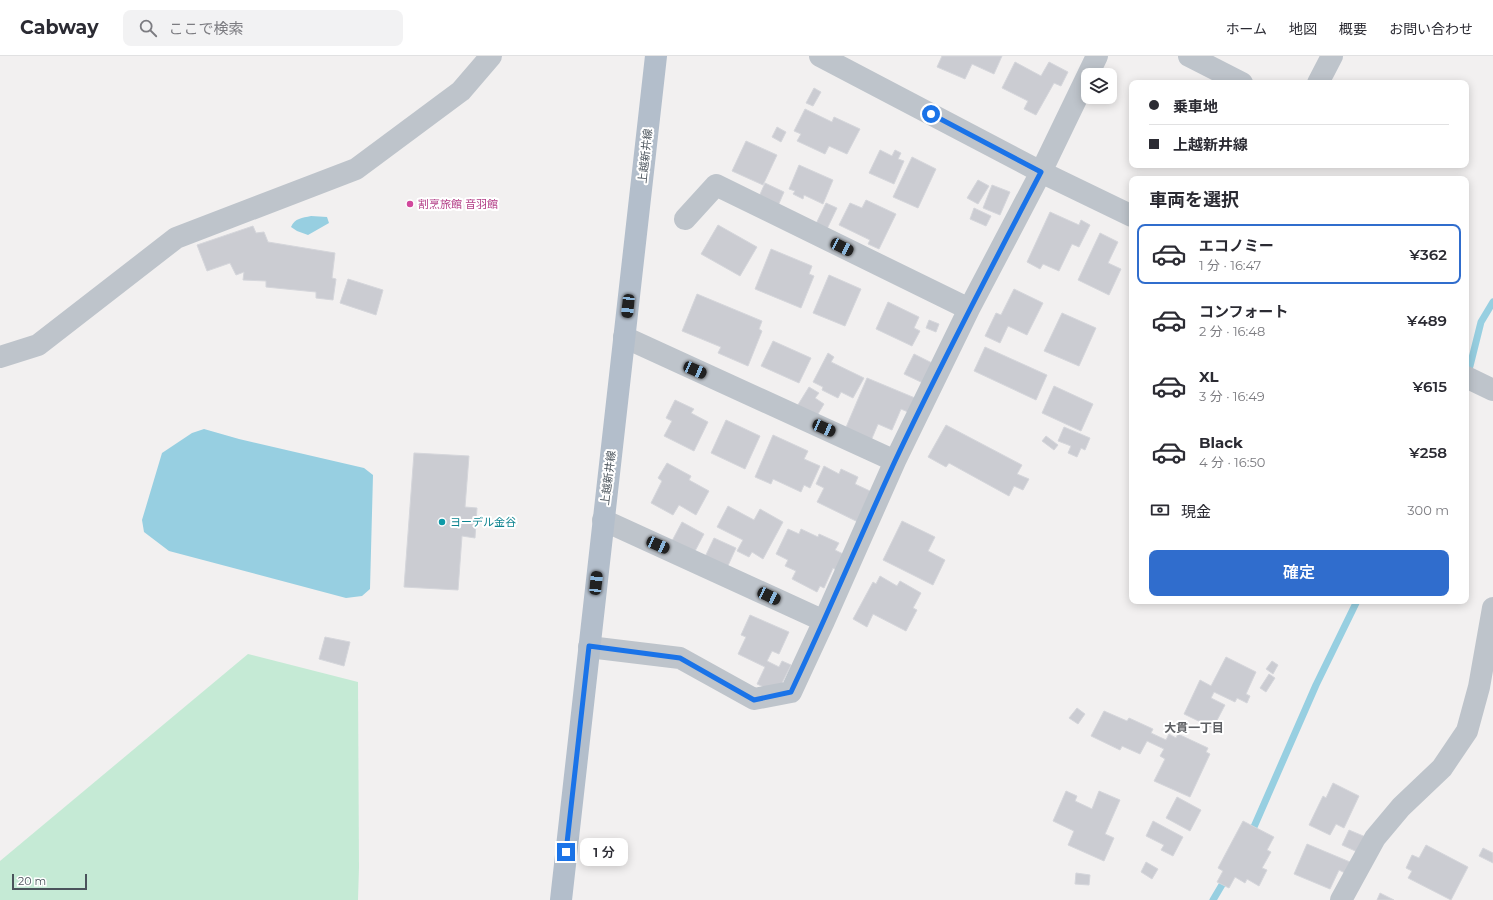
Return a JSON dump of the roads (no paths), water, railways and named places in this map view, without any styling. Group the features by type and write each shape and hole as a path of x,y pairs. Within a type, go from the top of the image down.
{"main road":[{"name":"上越新井線","path":"561,900 656,56"}],"street":[{"path":"0,357 38,345 176,238 356,169 461,91 491,56"},
{"path":"820,56 1041,172 1129,215"},
{"path":"589,646 680,658 754,700 791,692 895,461 969,309 1041,172 1097,56"},
{"path":"1189,56 1236,80"},
{"path":"1320,80 1332,56"},
{"path":"685,219 716,185 969,309"},
{"path":"624,337 895,461"},
{"path":"1469,378 1493,390"},
{"path":"603,520 824,621"},
{"path":"1341,900 1375,838 1401,807 1442,768 1467,731 1479,687 1493,608"}],"water":[{"path":"311,216 327,217 329,223 308,235 291,227 297,220"},
{"path":"204,429 239,439 364,468 373,475 370,589 362,596 346,598 169,551 144,532 142,520 162,453 192,433"}],"waterway":[{"path":"1469,368 1481,322 1493,302"},
{"path":"1250,836 1316,685 1356,604"},
{"path":"1213,900 1226,878"}],"place":[{"name":"割烹旅館 音羽館","path":"410,204"},
{"name":"ヨーデル金谷","path":"442,522"}],"district":[{"name":"大貫一丁目","path":"1194,727"}]}
